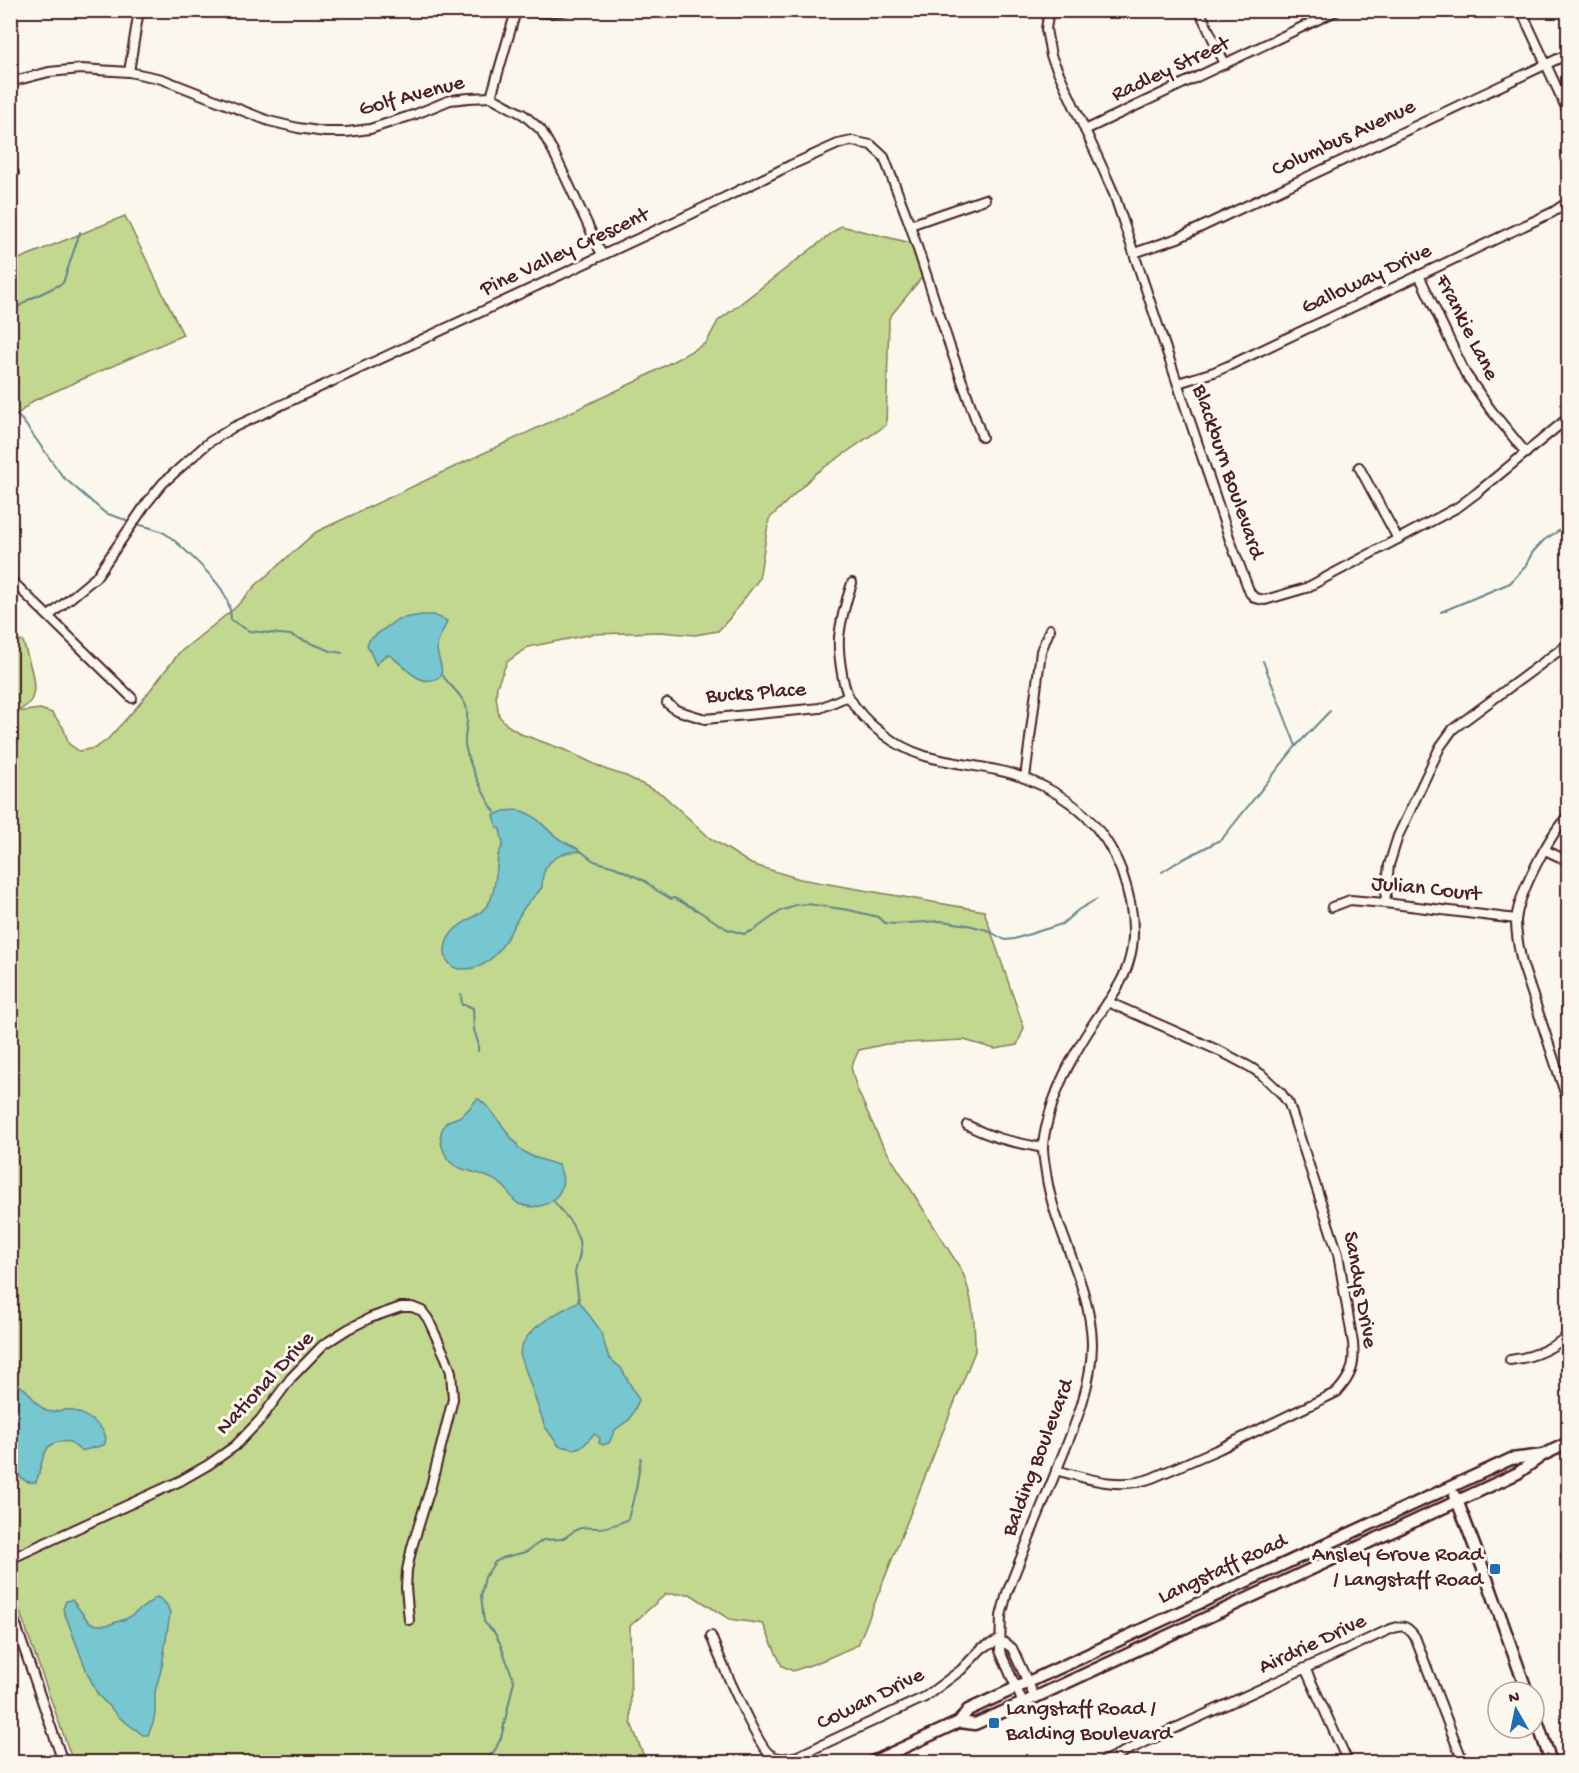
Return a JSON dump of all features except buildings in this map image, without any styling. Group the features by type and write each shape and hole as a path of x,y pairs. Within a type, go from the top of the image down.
{"main road":[{"name":"Langstaff Road","path":"959,1722 975,1724 1035,1698 1518,1473 1544,1455 1569,1443"},
{"name":"Langstaff Road","path":"872,1762 959,1722 968,1710 1015,1687 1511,1459 1544,1455"},
{"path":"1452,1486 1523,1680"},
{"path":"1544,1740 1551,1762"}],"street":[{"path":"129,72 139,10"},
{"path":"491,97 515,11 547,13 567,10"},
{"name":"Blackburn Boulevard","path":"1049,10 1047,38 1050,56 1107,178 1237,559 1248,588 1255,598 1270,600 1300,591 1467,501 1569,418"},
{"path":"1199,10 1225,64"},
{"name":"Radley Street","path":"1085,130 1338,10"},
{"path":"1521,10 1569,112"},
{"name":"Columbus Avenue","path":"1134,253 1178,238 1569,54"},
{"name":"Golf Avenue","path":"10,82 49,72 81,69 129,72 162,79 269,121 325,132 370,129 450,100 491,97 524,115 542,130 602,255"},
{"name":"Pine Valley Crescent","path":"49,616 96,577 163,483 208,443 254,417 691,214 791,165 838,144 852,141 871,145 884,157 910,225 982,437"},
{"path":"910,225 985,199"},
{"name":"Galloway Drive","path":"1178,383 1214,372 1553,212 1569,202"},
{"name":"Frankie Lane","path":"1419,275 1465,373 1526,453"},
{"path":"1359,467 1398,539"},
{"path":"10,579 132,698"},
{"name":"Balding Boulevard","path":"852,583 843,611 839,640 842,670 848,696 870,723 883,735 910,750 927,756 1011,773 1060,795 1088,817 1103,834 1121,871 1131,906 1133,936 1129,961 1108,1002 1066,1068 1052,1106 1043,1148 1052,1206 1082,1284 1092,1343 1087,1386 1077,1417 1006,1593 1001,1616 1002,1658 1023,1703"},
{"path":"1025,778 1041,651 1050,629"},
{"path":"1385,903 1389,865 1395,844 1440,747 1453,729 1463,721 1569,644"},
{"name":"Bucks Place","path":"667,703 676,710 705,719 820,708 848,696"},
{"path":"1569,816 1545,849 1528,883 1516,919 1517,942 1522,963 1569,1102"},
{"path":"1545,849 1569,861"},
{"name":"Julian Court","path":"1332,908 1350,900 1516,919"},
{"name":"Sandys Drive","path":"1056,1470 1112,1483 1134,1483 1152,1478 1219,1449 1337,1392 1346,1382 1352,1370 1354,1357 1338,1254 1289,1104 1261,1074 1250,1067 1108,1002"},
{"path":"967,1125 1003,1140 1043,1148"},
{"name":"National Drive","path":"10,1559 180,1481 208,1465 234,1446 260,1420 291,1378 323,1345 370,1318 401,1307 412,1307 422,1311 428,1319 446,1358 452,1372 453,1399 431,1486 406,1570 409,1620"},
{"path":"1510,1360 1528,1358 1553,1347 1569,1336"},
{"path":"1569,1550 1566,1556 1569,1566"},
{"path":"10,1608 63,1762"},
{"name":"Airdrie Drive","path":"1101,1762 1401,1626 1410,1629 1415,1637 1463,1762"},
{"name":"Cowan Drive","path":"711,1636 723,1667 757,1738 766,1752 786,1759 798,1756 926,1696 961,1670 982,1648 1000,1640"},
{"path":"1000,1640 1011,1648 1035,1698"},
{"path":"1305,1668 1348,1762"}],"green space":[{"path":"125,216 183,335 33,401 11,420 11,262"},
{"path":"841,226 911,243 927,271 889,318 886,425 816,473 769,519 759,579 718,631 695,635 660,632 593,634 528,647 507,662 497,686 496,696 499,716 507,725 521,734 565,750 662,794 710,838 751,864 800,879 984,911 1024,1028 1017,1045 995,1049 964,1040 886,1044 859,1050 851,1067 857,1089 881,1142 962,1271 971,1300 975,1341 975,1351 858,1645 793,1671 782,1666 763,1624 729,1619 690,1594 666,1594 630,1626 631,1723 646,1762 73,1762 10,1584 10,637 23,641 34,683 32,698 27,705 16,712 40,709 52,713 63,727 69,744 79,751 95,748 107,740 137,707 179,653 236,607 256,585 316,532 637,381 706,343 718,321"}],"water":[{"path":"434,615 447,621 437,648 442,669 441,676 433,680 419,679 389,655 383,657 376,665 367,645 369,640 398,619"},
{"path":"517,810 531,815 555,836 582,852 565,853 550,862 543,874 542,887 524,908 494,957 475,968 456,968 447,961 445,947 449,936 485,907 493,892 498,856 503,844 494,815"},
{"path":"477,1099 490,1109 518,1148 531,1156 558,1165 562,1175 562,1184 560,1192 554,1199 538,1206 529,1207 519,1204 496,1181 460,1168 445,1155 441,1137 446,1123 463,1114"},
{"path":"579,1301 600,1330 609,1358 621,1368 639,1400 630,1419 615,1430 609,1443 603,1445 599,1443 600,1438 594,1434 583,1446 574,1449 559,1446 545,1427 520,1354 522,1345 534,1329"},
{"path":"15,1384 24,1389 38,1405 47,1411 70,1410 95,1422 104,1433 106,1439 104,1445 81,1451 70,1442 53,1444 44,1454 36,1482 25,1481 18,1473 10,1444 11,1385"},
{"path":"157,1597 165,1603 170,1613 162,1666 155,1692 155,1714 148,1735 143,1735 120,1718 98,1695 63,1609 66,1601 72,1600 89,1622 108,1625 128,1618"}],"waterway":[{"path":"10,313 28,300 63,283 80,232"},
{"path":"10,409 23,421 63,477 105,513 126,520"},
{"path":"140,525 166,534 204,568 224,594 230,608 231,620 249,631 290,635 342,653"},
{"path":"1441,612 1510,583 1525,567 1532,553 1544,540 1568,525"},
{"path":"1263,661 1296,746"},
{"path":"443,676 466,706 466,751 486,798 495,812"},
{"path":"1162,872 1222,839 1296,746 1330,711"},
{"path":"582,852 594,861 615,867 645,881 671,899 674,898 697,910 727,929 744,934 754,930 782,910 795,905 807,904 878,917 885,923 941,921 968,925 987,930 1005,940 1062,924 1078,910 1097,899"},
{"path":"461,994 462,1005 473,1008 478,1051"},
{"path":"553,1200 572,1224 579,1240 580,1254 575,1272 579,1301"},
{"path":"484,1762 495,1750 501,1738 514,1681 500,1643 494,1632 484,1622 481,1595 485,1577 495,1562 526,1552 543,1540 562,1539 579,1528 603,1528 628,1519 641,1458"}],"place":[{"name":"Ansley Grove Road / Langstaff Road","path":"1495,1569"},
{"name":"Langstaff Road / Balding Boulevard","path":"994,1723"}]}
